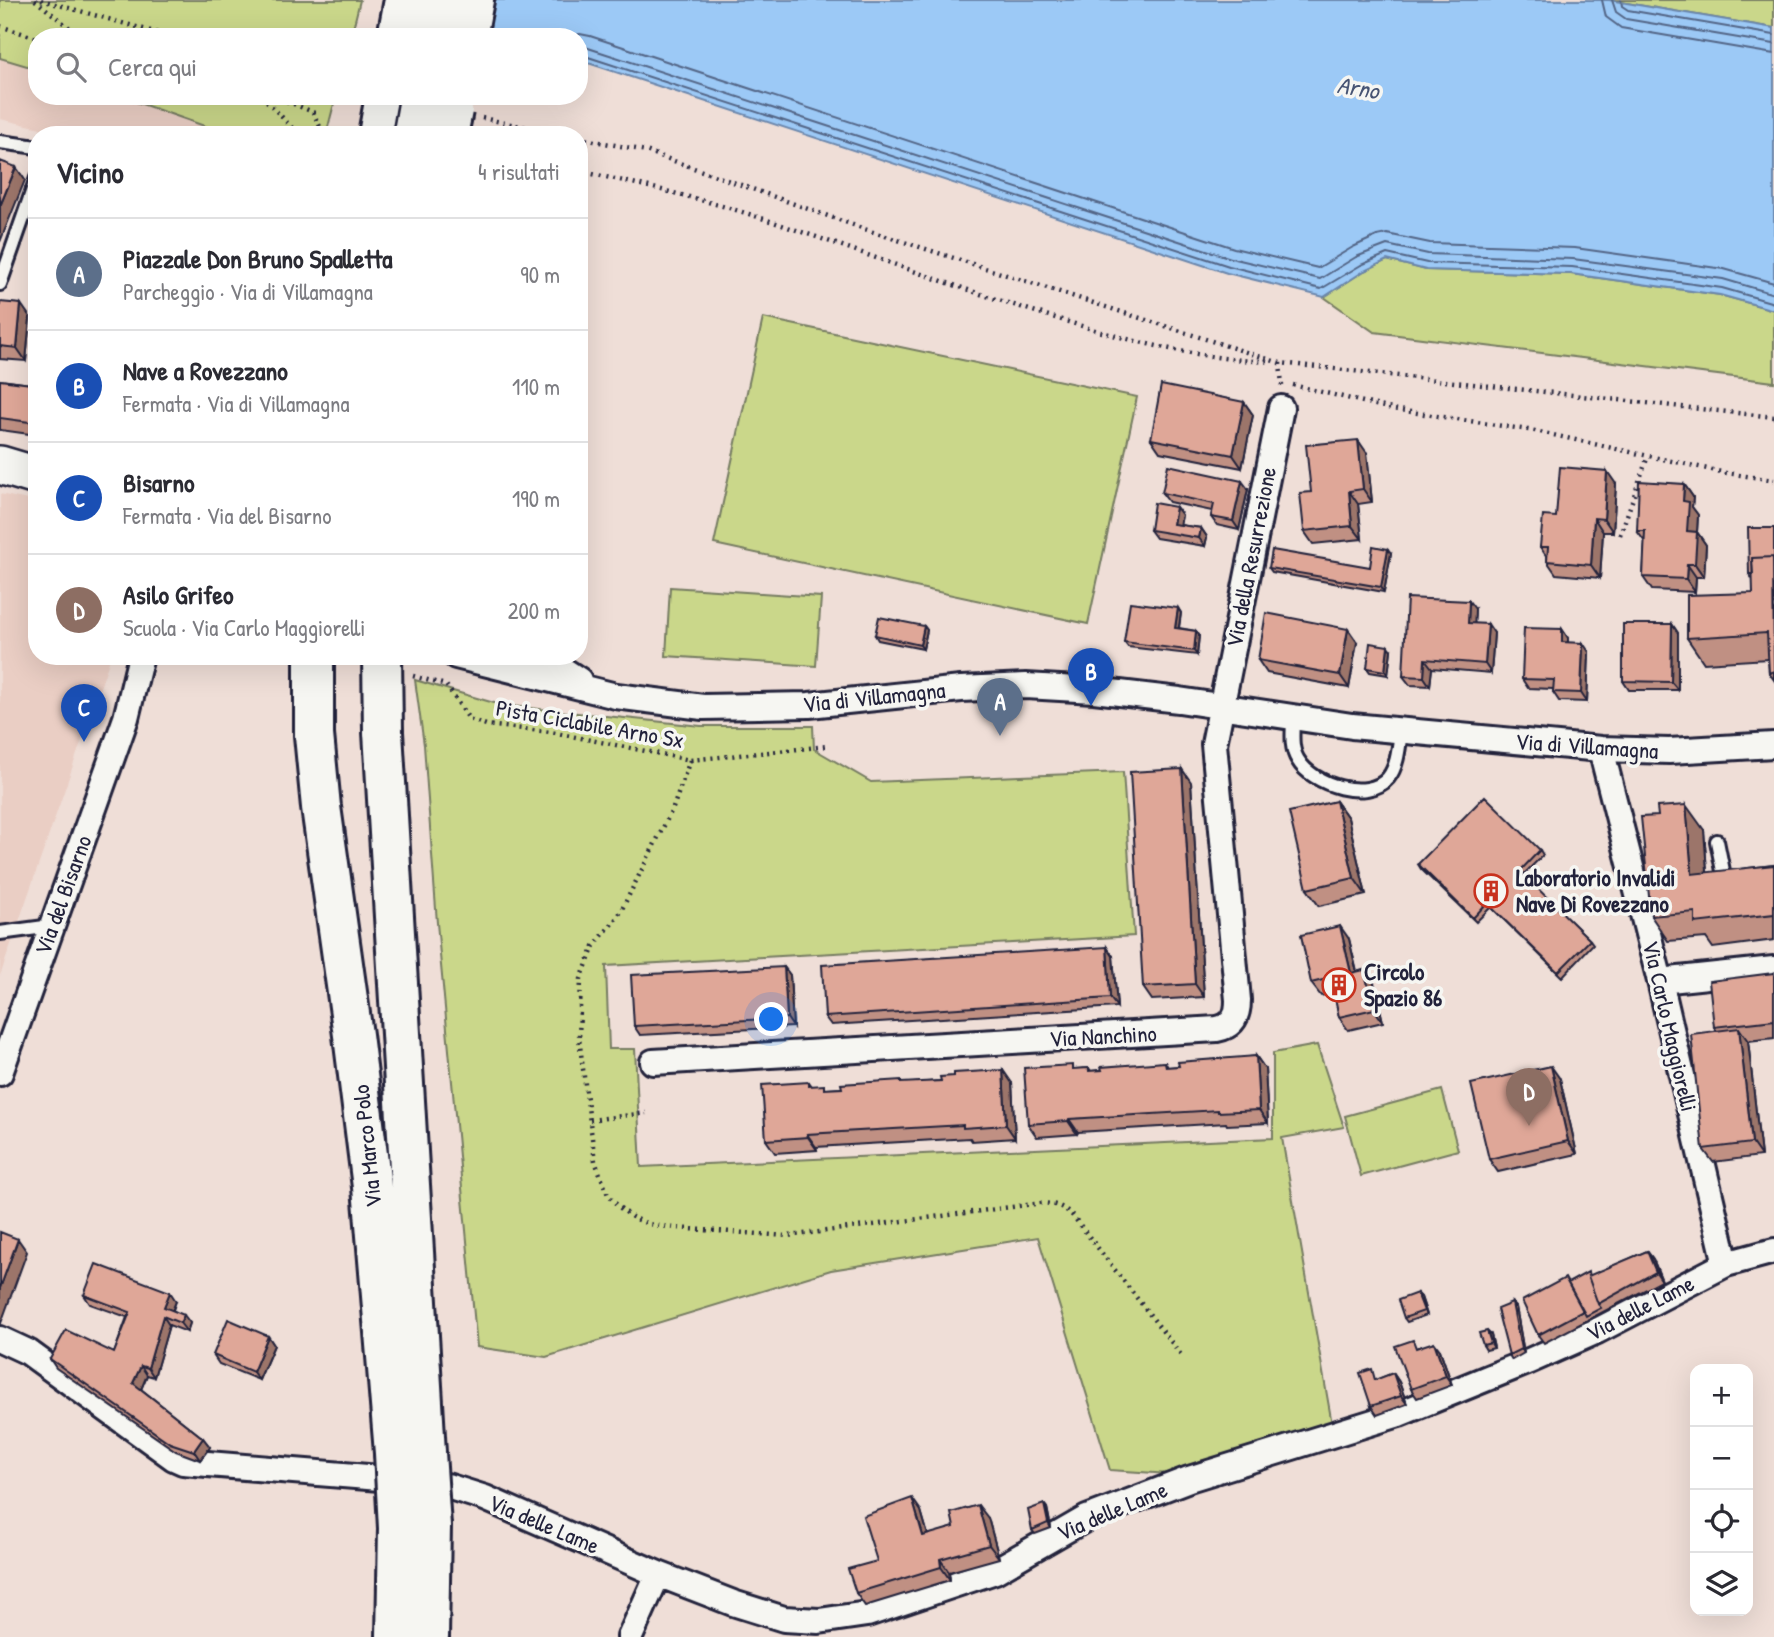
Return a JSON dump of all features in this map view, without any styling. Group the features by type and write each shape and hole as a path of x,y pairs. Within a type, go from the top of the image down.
{"highway":[{"path":"399,28 404,0"},
{"path":"469,28 474,0"},
{"path":"380,126 383,105"},
{"name":"Via Marco Polo","path":"314,665 314,735 321,807 372,1187 400,1462 414,1527 429,1637"},
{"name":"Via Marco Polo","path":"392,665 383,732 400,1462"},
{"name":"Via Marco Polo","path":"396,1637 414,1527"}],"street":[{"path":"432,28 437,0"},
{"path":"425,126 449,110"},
{"name":"Via della Resurrezione","path":"1222,706 1280,408"},
{"path":"0,458 28,463"},
{"path":"0,465 28,473"},
{"name":"Via del Bisarno","path":"0,1073 126,718 139,665"},
{"name":"Via del Bisarno","path":"126,718 153,665"},
{"name":"Via di Villamagna","path":"491,665 572,686 664,703 704,707 785,706 961,689 1026,686 1094,690 1401,731 1601,749 1669,751 1774,745"},
{"name":"Via di Villamagna","path":"554,665 585,683 664,703"},
{"name":"Via Nanchino","path":"653,1062 1227,1027 1234,1021 1238,1010 1214,744 1222,706"},
{"name":"Via Carlo Maggiorelli","path":"1601,749 1660,981 1726,1264"},
{"path":"1660,981 1774,969"},
{"name":"Via delle Lame","path":"447,1486 485,1497 658,1574 733,1603 785,1619 818,1621 867,1614 995,1572 1087,1518 1151,1493 1399,1414 1597,1331 1726,1264 1774,1251"},
{"path":"0,1339 28,1352 183,1462 400,1462"},
{"path":"631,1637 658,1574"}],"lane":[{"path":"0,142 28,146"},
{"path":"0,284 28,204"},
{"path":"1293,718 1293,745 1301,765 1325,780 1354,790 1370,790 1388,779 1397,756 1401,731"},
{"path":"1717,841 1725,881 1738,887"},
{"path":"0,933 52,926"}],"path":[{"path":"35,0 70,28"},
{"path":"41,0 140,28"},
{"path":"0,26 28,35"},
{"path":"271,105 290,126"},
{"path":"296,105 313,112 320,126"},
{"path":"449,110 518,126"},
{"path":"588,140 646,151 870,231 1280,363"},
{"path":"588,173 731,208 982,296 1125,339 1192,354 1774,417"},
{"path":"1280,363 1282,382 1392,409 1535,431 1726,473 1774,480"},
{"path":"1620,535 1648,456"},
{"name":"Pista Ciclabile Arno Sx","path":"392,665 446,685 469,719 486,725 551,732 690,760 828,747"},
{"path":"690,760 673,808 619,915 594,946 581,979 579,1038 595,1161 608,1195 632,1217 648,1224 788,1236 1042,1203 1065,1208 1182,1356"},
{"path":"590,1120 646,1113"}],"shaded area":[{"path":"0,26 28,37 28,105 204,105 256,126 32,126 0,119"},
{"path":"0,494 28,500 28,665 108,665 0,976"}],"green space":[{"path":"0,0 360,0 353,28 28,28 28,66 0,58"},
{"path":"1609,0 1774,0 1774,28"},
{"path":"145,105 334,105 328,126 204,126"},
{"path":"1387,260 1426,270 1571,274 1720,295 1774,310 1774,382 1374,332 1324,297 1364,271"},
{"path":"763,318 1137,397 1088,624 714,544"},
{"path":"670,587 821,597 816,666 666,656"},
{"path":"415,680 501,705 701,726 813,726 814,749 871,782 1123,772 1134,936 606,966 609,1049 635,1049 641,1167 1273,1138 1273,1053 1317,1045 1344,1127 1282,1138 1332,1424 1170,1474 1110,1470 1038,1237 831,1270 546,1357 477,1347 437,923 424,745"},
{"path":"1442,1090 1458,1150 1361,1176 1345,1116"}],"water":[{"name":"Arno","path":"398,0 1609,0 1774,28 1774,310 1720,295 1571,274 1426,270 1387,260 1364,271 1324,297 1227,273 588,63 588,28 482,28"}],"building":[{"path":"0,161 16,167 0,206"},
{"path":"0,302 21,304 17,348 0,346"},
{"path":"0,380 28,384 28,422 0,418"},
{"path":"1161,385 1244,402 1233,455 1151,439"},
{"path":"1358,440 1363,489 1349,491 1352,526 1304,531 1300,493 1311,492 1306,445"},
{"path":"1168,465 1242,481 1233,521 1211,517 1214,504 1162,493"},
{"path":"1560,467 1607,471 1604,519 1594,518 1591,565 1547,561 1548,547 1540,547 1543,516 1556,517"},
{"path":"1639,481 1684,484 1683,501 1689,502 1687,531 1697,532 1695,564 1687,564 1686,579 1643,577 1645,531 1637,531"},
{"path":"1154,503 1176,507 1173,524 1201,528 1199,538 1150,530"},
{"path":"1748,528 1774,528 1774,559 1752,558 1753,574 1749,574"},
{"path":"1373,546 1388,549 1381,587 1269,568 1272,550 1370,567"},
{"path":"1773,557 1774,671 1769,673 1767,633 1687,638 1687,595 1753,593 1752,558"},
{"path":"1407,598 1469,601 1468,623 1488,624 1485,664 1425,659 1424,677 1403,676"},
{"path":"1130,602 1178,608 1175,628 1196,631 1194,651 1124,642"},
{"path":"1266,613 1348,629 1340,675 1258,660"},
{"path":"879,617 924,626 920,645 875,635"},
{"path":"1623,624 1672,624 1671,682 1623,681"},
{"path":"1524,628 1562,629 1562,642 1583,643 1581,693 1553,692 1554,680 1522,679"},
{"path":"1370,643 1388,646 1385,671 1367,668"},
{"path":"1182,769 1195,984 1143,987 1130,772"},
{"name":"Laboratorio Invalidi Nave Di Rovezzano","path":"1485,796 1540,850 1520,871 1590,940 1558,972 1487,903 1473,918 1418,864"},
{"path":"1336,801 1354,878 1307,889 1289,812"},
{"path":"1686,805 1692,874 1774,865 1774,914 1695,923 1695,912 1651,916 1641,817 1658,816 1657,807"},
{"name":"Circolo Spazio 86","path":"1340,926 1351,973 1364,970 1374,1009 1339,1017 1331,978 1311,983 1301,935"},
{"path":"1107,947 1110,998 825,1017 822,965"},
{"path":"784,967 787,1018 634,1026 631,975"},
{"path":"1774,973 1774,1020 1714,1027 1709,981"},
{"path":"1739,1028 1752,1143 1703,1149 1691,1034"},
{"path":"1256,1056 1259,1110 1069,1119 1028,1124 1024,1068 1073,1065 1073,1069 1089,1068 1089,1071 1102,1070 1101,1067 1165,1062 1166,1067 1179,1066 1178,1062"},
{"path":"1551,1066 1568,1141 1489,1159 1471,1084"},
{"path":"1003,1070 1006,1125 807,1134 808,1137 766,1140 762,1085 809,1082 809,1086 824,1085 824,1089 842,1088 841,1084 901,1080 901,1083 941,1081 940,1077 954,1076 954,1073"},
{"path":"0,1232 18,1239 0,1288"},
{"path":"1647,1251 1656,1272 1598,1304 1588,1276"},
{"path":"96,1264 170,1292 164,1307 184,1315 180,1323 163,1316 148,1368 141,1366 133,1383 203,1438 194,1451 170,1443 50,1359 66,1330 114,1353 130,1312 84,1295"},
{"path":"1588,1272 1601,1308 1586,1316 1568,1283"},
{"path":"1565,1278 1583,1311 1538,1335 1522,1301"},
{"path":"1417,1293 1424,1311 1404,1318 1398,1300"},
{"path":"1512,1303 1521,1349 1509,1355 1497,1309"},
{"path":"228,1319 268,1336 253,1372 213,1355"},
{"path":"1487,1331 1491,1343 1483,1345 1479,1333"},
{"path":"1413,1340 1416,1348 1434,1342 1446,1376 1411,1389 1395,1346"},
{"path":"1372,1369 1375,1380 1393,1373 1401,1396 1371,1406 1360,1373"},
{"path":"912,1498 923,1536 954,1527 951,1513 978,1505 989,1545 940,1559 941,1567 856,1593 848,1569 877,1561 863,1516"},
{"path":"1044,1504 1048,1523 1032,1530 1028,1510"}],"place":[{"name":"Nave a Rovezzano","path":"1091,706"},
{"name":"Piazzale Don Bruno Spalletta","path":"1000,736"},
{"name":"Bisarno","path":"84,742"},
{"name":"Laboratorio Invalidi Nave Di Rovezzano","path":"1491,891"},
{"name":"Circolo Spazio 86","path":"1339,985"},
{"name":"Asilo Grifeo","path":"1529,1126"}]}
